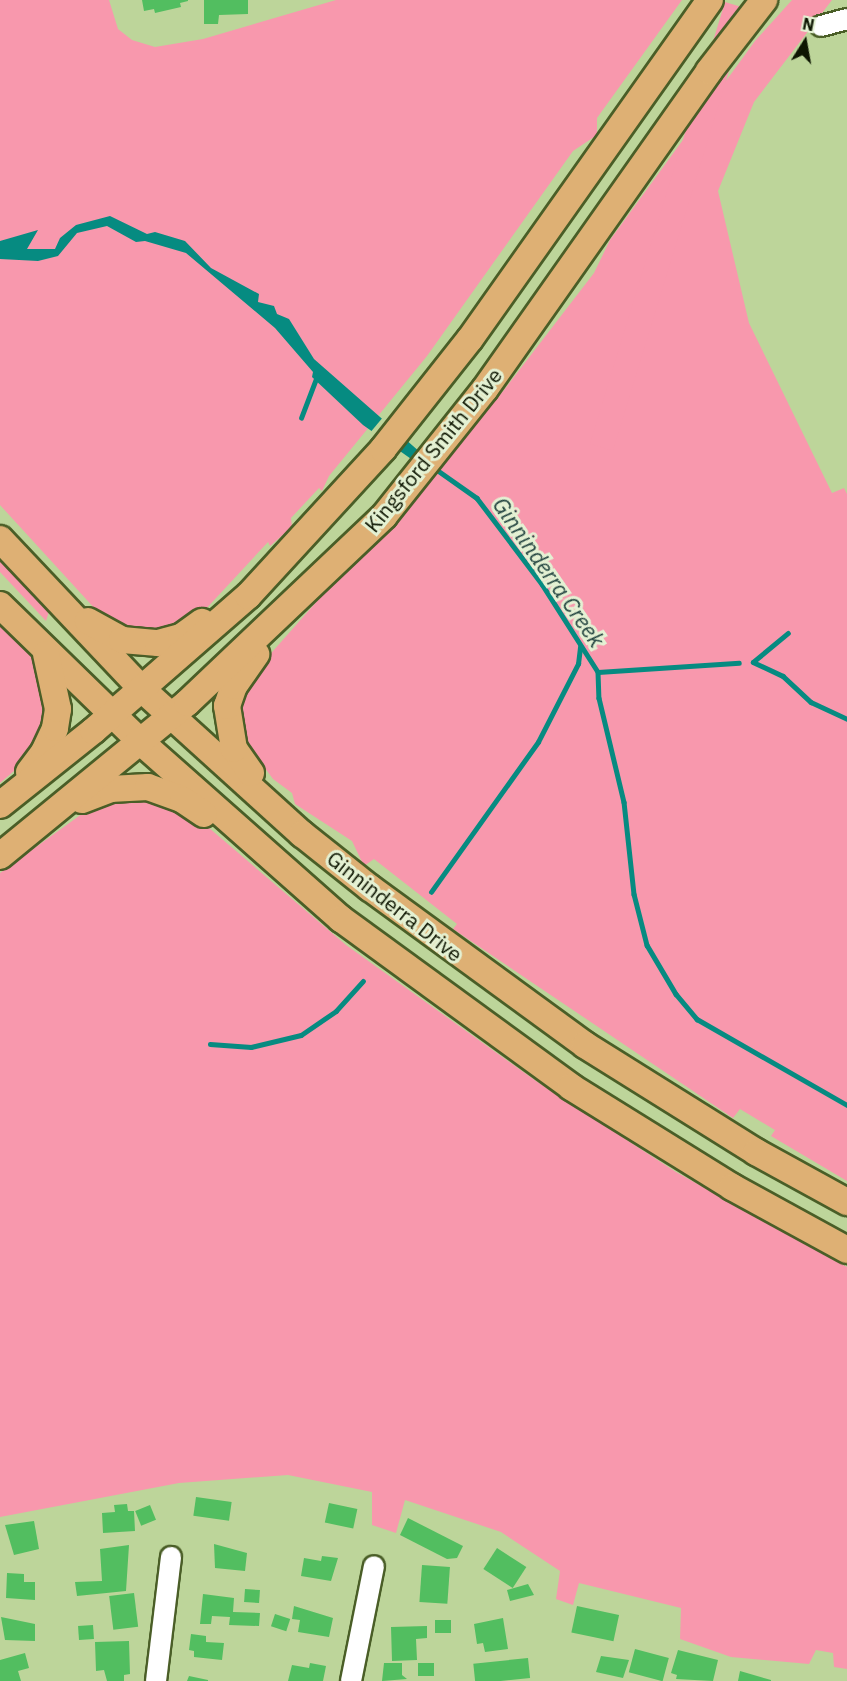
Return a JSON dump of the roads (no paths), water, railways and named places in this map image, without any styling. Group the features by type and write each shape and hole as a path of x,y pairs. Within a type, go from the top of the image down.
{"main road":[{"name":"Kingsford Smith Drive","path":"4,802 142,690 248,596 348,489 418,406 710,0"},
{"name":"Kingsford Smith Drive","path":"0,856 142,743 288,610 384,516 449,436 549,301 708,71 764,0"},
{"name":"Ginninderra Drive","path":"0,539 23,567 142,690 302,834 505,990 585,1045 756,1152 847,1202"},
{"path":"23,567 95,627 122,640 158,643 181,637 248,596"},
{"name":"Ginninderra Drive","path":"0,605 46,654 142,743 341,919 571,1087 732,1187 847,1250"},
{"path":"288,610 234,686 228,699 227,724 241,762 302,834"},
{"path":"4,802 44,752 55,728 58,709 46,654"},
{"path":"50,816 110,789 148,787 183,800 263,851"}],"street":[{"path":"821,26 847,19"},
{"path":"156,1681 171,1557"},
{"path":"351,1681 374,1566"}],"water":[{"path":"110,216 147,234 155,232 185,241 211,268 259,294 258,302 274,306 277,314 289,319 314,359 421,453 414,461 363,425 312,377 313,372 275,328 186,253 145,241 136,242 107,226 77,233 58,256 38,261 0,259 0,241 38,230 27,249 55,249 60,238 76,225"}],"waterway":[{"path":"301,418 317,376"},
{"name":"Ginninderra Creek","path":"433,467 477,498 542,584 598,672 599,698 624,802 634,894 647,945 676,994 697,1019 847,1105"},
{"path":"753,662 788,633"},
{"path":"431,892 538,742 578,664 580,647"},
{"path":"753,662 783,676 811,702 847,719"},
{"path":"598,672 739,663"},
{"path":"210,1044 251,1047 301,1035 336,1011 363,981"}]}
